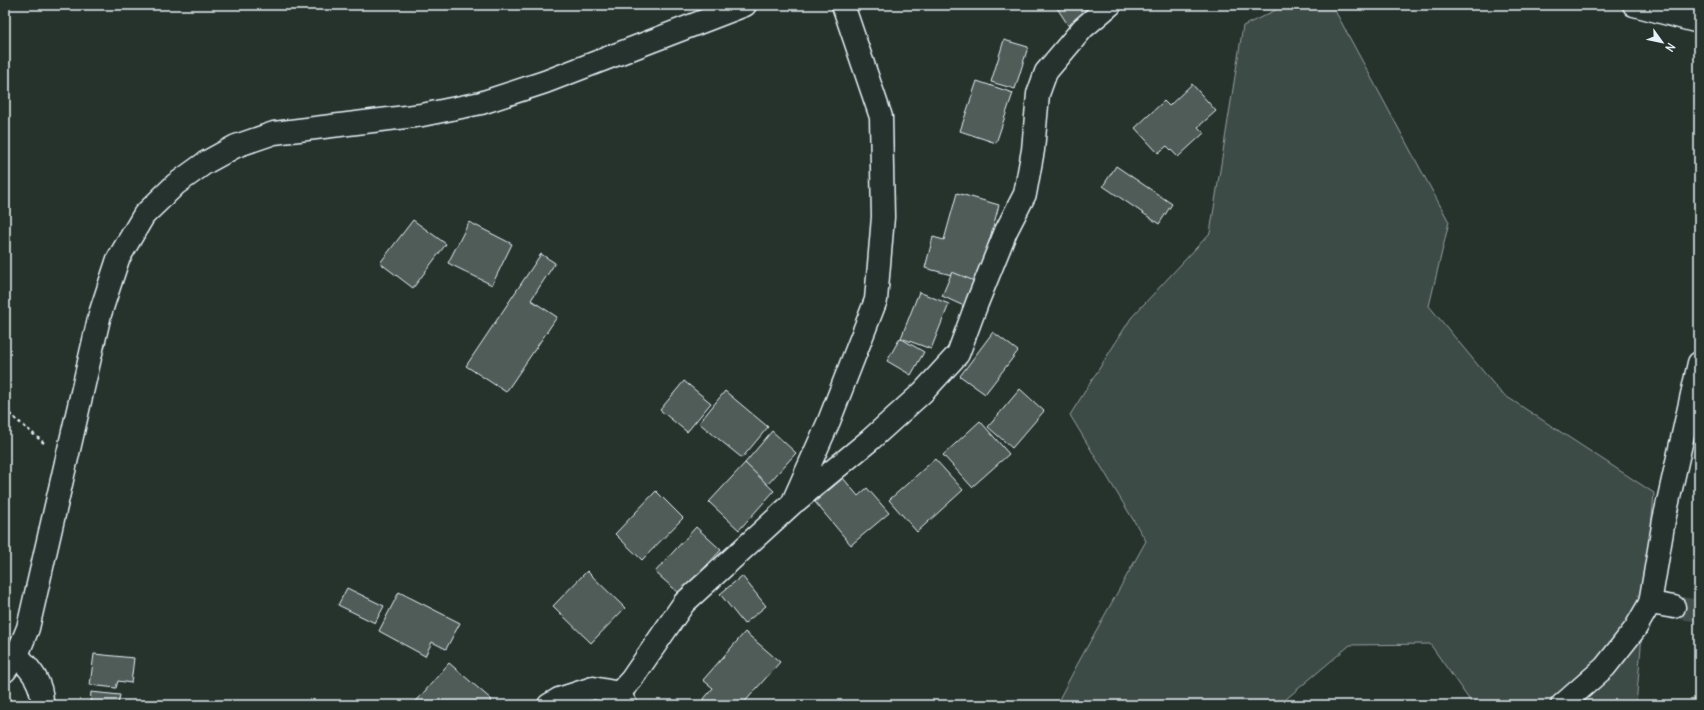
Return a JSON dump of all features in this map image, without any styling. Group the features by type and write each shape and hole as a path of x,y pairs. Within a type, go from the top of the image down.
{"street":[{"path":"42,705 42,695 37,679 11,663 28,628 100,314 118,259 144,216 176,184 205,163 236,146 274,132 422,115 481,103 545,82 745,5"},
{"path":"792,504 828,421 876,300 883,217 881,117 843,5"},
{"path":"549,705 558,699 593,688 622,699 631,680 684,603 792,504 870,440 923,392 958,354 976,303 1006,231 1025,194 1033,150 1038,94 1046,72 1083,28 1110,5"},
{"path":"1634,5 1699,22"},
{"path":"1562,705 1605,667 1635,629 1650,603 1664,520 1699,363"},
{"path":"1650,603 1674,607"}],"path":[{"path":"5,410 66,463"}],"shaded area":[{"path":"1286,5 1332,5 1449,222 1429,306 1501,393 1654,493 1636,705 1473,705 1430,644 1350,645 1279,705 1056,705 1146,541 1070,415 1131,318 1210,233 1243,26"}],"building":[{"path":"1055,5 1089,5 1086,7 1093,13 1070,28"},
{"path":"1004,40 1028,47 1015,89 991,82"},
{"path":"977,81 1013,93 996,143 960,131"},
{"path":"1192,84 1216,111 1198,127 1204,133 1178,157 1167,146 1158,153 1135,128 1164,101 1169,106"},
{"path":"1116,166 1172,204 1159,224 1103,186"},
{"path":"957,193 999,205 978,282 925,268 933,237 944,240"},
{"path":"413,220 446,244 413,288 380,263"},
{"path":"469,222 512,244 492,285 448,263"},
{"path":"541,254 555,263 531,300 557,317 506,392 466,366"},
{"path":"952,272 977,282 966,307 942,296"},
{"path":"919,292 949,304 931,349 901,338"},
{"path":"993,332 1018,351 985,394 960,376"},
{"path":"900,338 924,352 911,375 887,361"},
{"path":"684,381 711,403 687,432 660,410"},
{"path":"1020,389 1044,411 1012,448 988,427"},
{"path":"725,391 768,427 742,458 699,423"},
{"path":"980,421 1009,454 972,487 943,455"},
{"path":"772,431 796,453 767,485 745,463"},
{"path":"935,459 963,490 917,532 889,500"},
{"path":"745,463 774,491 739,530 709,502"},
{"path":"843,478 858,496 867,488 889,513 851,545 815,502"},
{"path":"656,491 683,518 642,560 615,534"},
{"path":"696,527 721,550 680,594 655,572"},
{"path":"587,571 625,608 591,643 553,606"},
{"path":"742,576 766,606 744,624 720,594"},
{"path":"347,588 384,606 375,623 338,605"},
{"path":"399,592 460,623 446,649 432,642 425,656 379,631"},
{"path":"745,632 780,662 742,705 708,705 703,700 713,688 703,680"},
{"path":"94,654 134,658 131,683 118,681 116,688 90,685"},
{"path":"449,663 492,700 488,705 413,705"},
{"path":"91,692 120,695 118,705 90,705"},
{"path":"155,701 187,704 187,705 155,705"}],"tunnel":[{"path":"1674,607 1699,611"}]}
